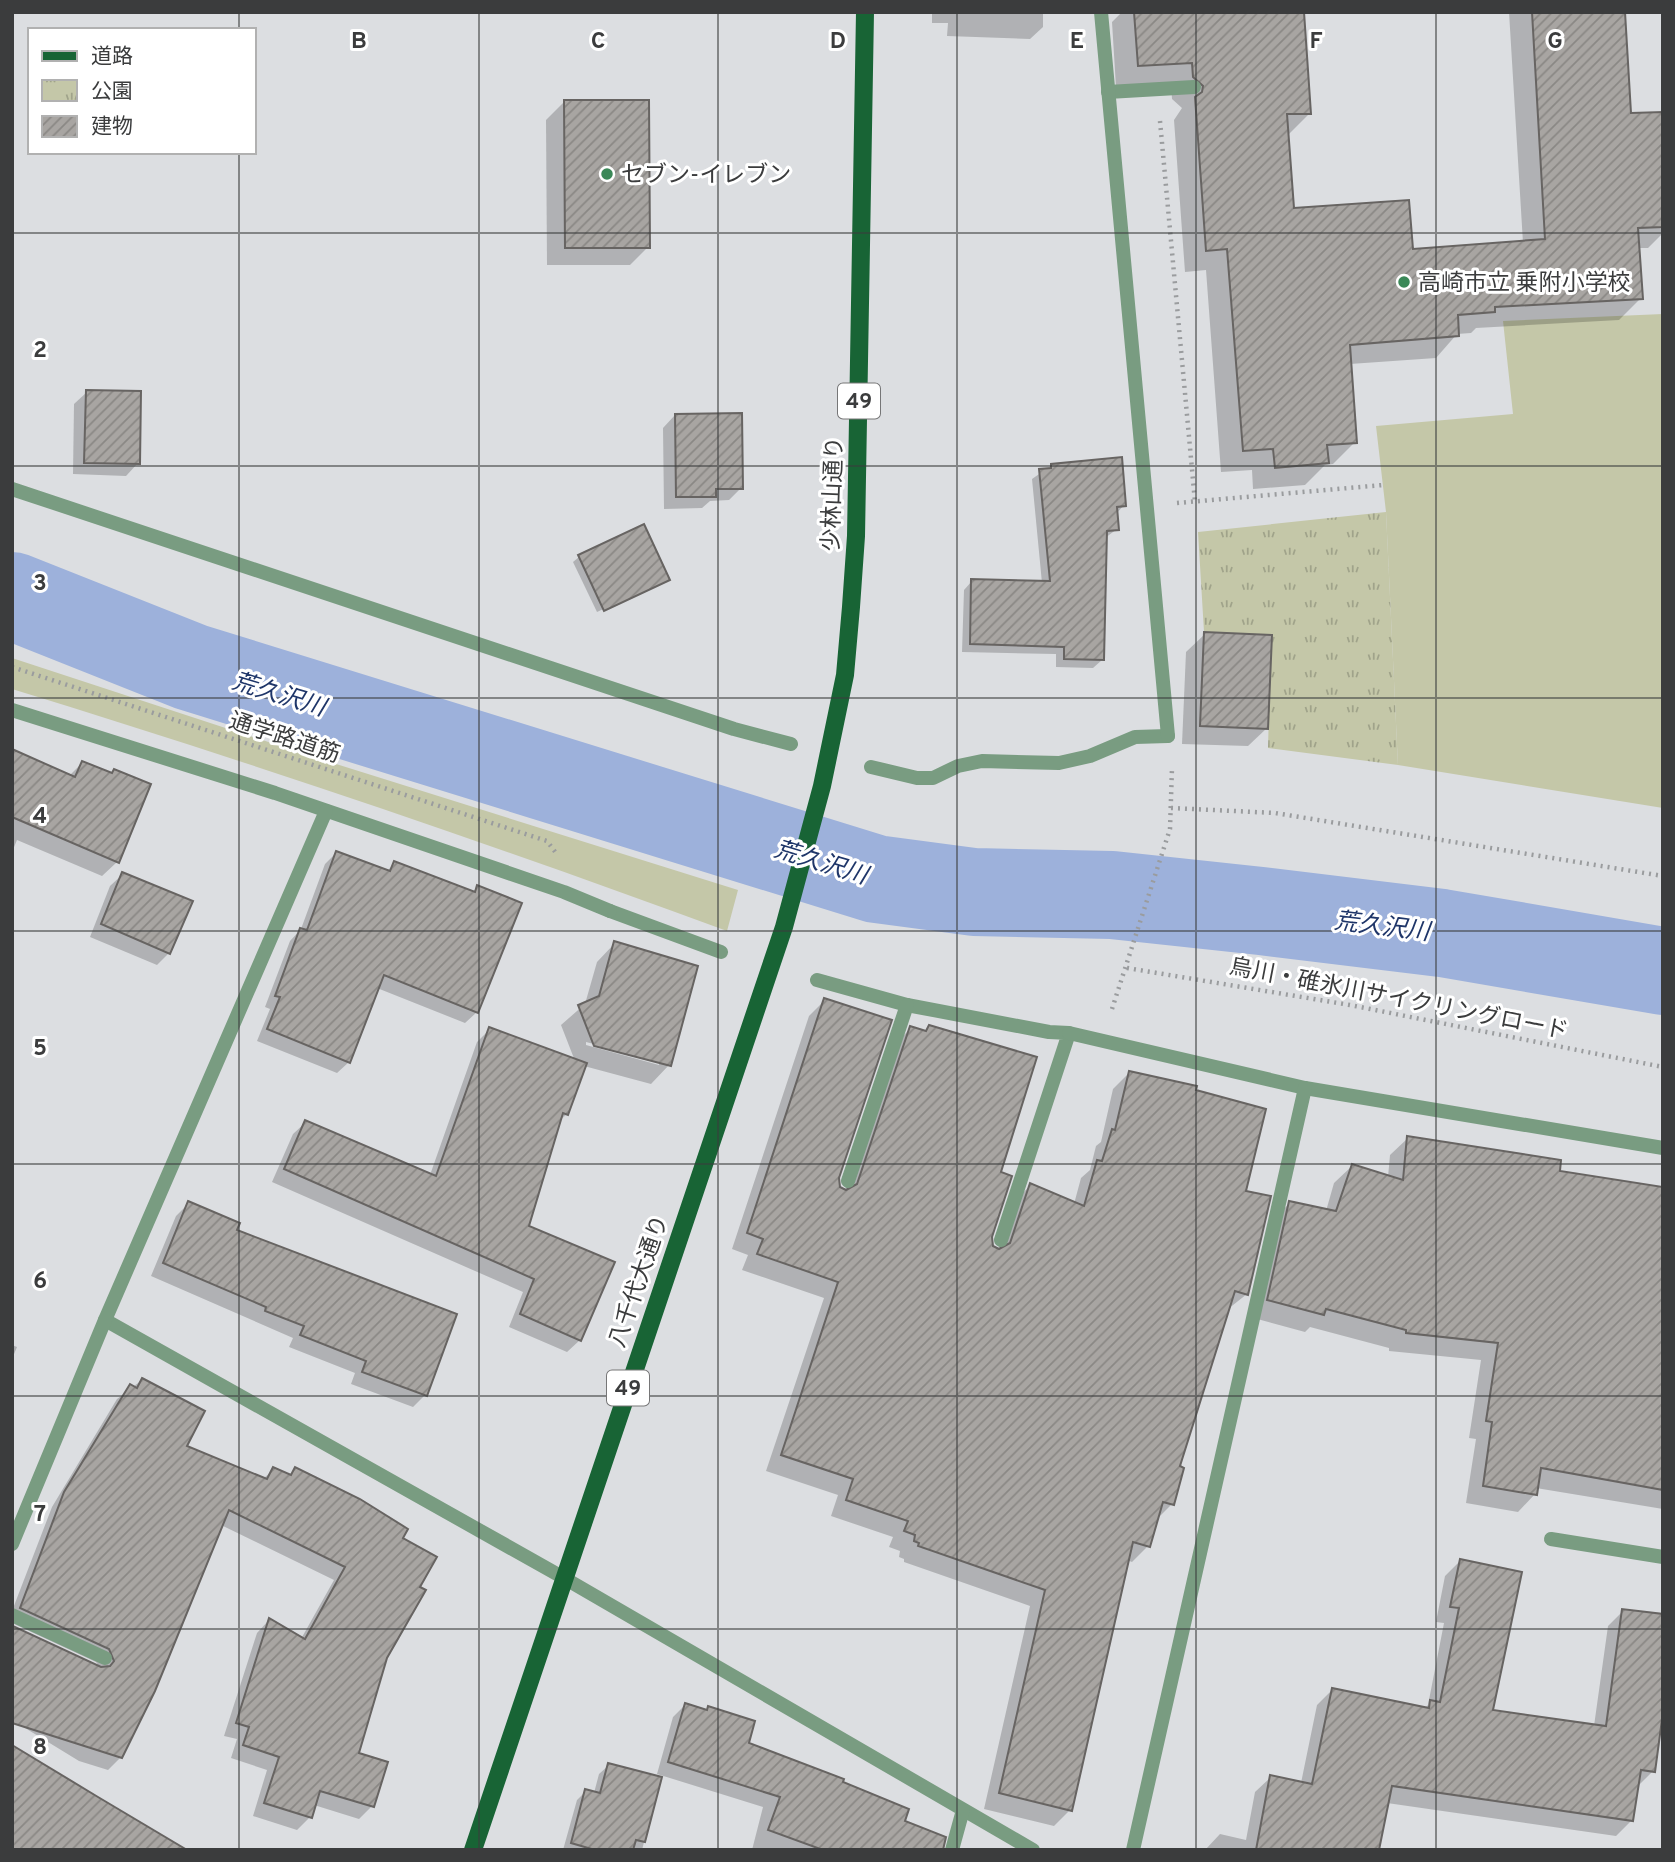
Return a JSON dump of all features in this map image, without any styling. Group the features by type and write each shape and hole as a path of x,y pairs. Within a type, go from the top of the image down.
{"main road":[{"name":"少林山通り","path":"784,927 822,786 845,674 856,536 865,12"},
{"name":"八千代大通り","path":"473,1850 784,927"}],"street":[{"path":"871,767 917,778 933,778 958,766 982,761 1059,763 1090,756 1135,737 1168,736 1149,506 1101,12"},
{"path":"1108,92 1194,86"},
{"path":"12,489 734,729 791,744"},
{"path":"12,710 326,811 565,892 721,952"},
{"path":"12,1544 105,1320 326,811"},
{"path":"817,980 907,1005 1049,1032 1069,1033 1305,1088 1663,1148"},
{"path":"848,1181 907,1005"},
{"path":"1001,1240 1069,1033"},
{"path":"1133,1850 1305,1088"},
{"path":"105,1320 564,1578 1033,1850"},
{"path":"1550,1539 1663,1557"},
{"path":"12,1615 105,1658"},
{"path":"952,1850 964,1810"}],"path":[{"path":"1157,89 1195,502"},
{"path":"1149,506 1383,485"},
{"name":"通学路道筋","path":"12,667 547,841"},
{"path":"1115,998 1132,954 1170,829 1172,754 1168,736"},
{"path":"1171,808 1275,813 1663,876"},
{"name":"烏川・碓氷川サイクリングロード","path":"1127,968 1325,1000 1663,1067"}],"green space":[{"path":"1663,314 1663,808 1398,765 1386,512 1376,426 1513,414 1503,321"},
{"path":"1386,512 1398,765 1268,748 1271,635 1204,632 1198,532"},
{"path":"12,658 317,758 738,890 727,931 371,805 12,689"}],"building":[{"path":"1134,12 1304,12 1311,114 1287,114 1294,208 1409,200 1413,249 1545,239 1532,12 1625,12 1631,113 1663,112 1663,227 1638,228 1643,299 1495,307 1495,312 1458,315 1459,336 1350,345 1357,443 1327,445 1329,463 1275,468 1273,449 1243,451 1227,249 1206,251 1195,97 1202,92 1203,86 1193,77 1192,63 1138,66"},
{"name":"セブン-イレブン","path":"564,100 649,100 650,248 565,248"},
{"path":"86,390 141,391 140,464 84,463"},
{"path":"742,413 743,489 716,489 716,497 676,497 675,414"},
{"path":"1122,457 1126,506 1117,507 1119,530 1107,531 1104,660 1064,659 1064,647 970,644 971,579 1050,581 1039,469 1051,468 1051,464"},
{"path":"644,524 670,580 604,611 578,555"},
{"path":"1204,632 1272,635 1268,729 1200,726"},
{"path":"12,749 75,777 82,761 112,773 114,769 151,784 119,863 12,817"},
{"path":"336,851 390,871 394,861 475,892 477,885 522,903 478,1013 384,975 350,1063 267,1029 280,997 275,996 300,928 307,930"},
{"path":"122,872 193,901 170,954 101,924"},
{"path":"614,941 698,966 671,1066 594,1046 578,1005 599,996"},
{"path":"824,998 892,1020 839,1178 840,1187 846,1190 857,1184 910,1026 926,1031 929,1025 1037,1057 1001,1172 1012,1176 992,1237 993,1246 999,1249 1010,1243 1030,1183 1084,1206 1097,1160 1102,1161 1112,1129 1115,1130 1129,1071 1197,1086 1196,1090 1266,1109 1246,1191 1271,1196 1248,1295 1235,1291 1180,1466 1184,1468 1174,1505 1163,1502 1150,1547 1133,1542 1072,1811 999,1793 1045,1590 918,1546 919,1543 914,1541 915,1535 904,1531 908,1521 846,1500 853,1479 781,1455 838,1282 757,1254 763,1239 747,1233"},
{"path":"489,1027 587,1063 568,1115 563,1113 529,1226 615,1262 581,1341 520,1314 534,1279 284,1169 305,1120 436,1176"},
{"path":"1407,1136 1561,1160 1560,1171 1663,1187 1663,1490 1541,1468 1537,1495 1483,1486 1492,1422 1486,1421 1498,1343 1406,1333 1406,1330 1326,1309 1324,1315 1267,1300 1289,1201 1336,1211 1352,1164 1403,1180"},
{"path":"188,1201 240,1223 237,1230 457,1314 427,1396 362,1372 366,1361 300,1335 304,1326 265,1311 266,1307 163,1263"},
{"path":"142,1378 205,1411 187,1446 267,1479 273,1467 291,1475 295,1467 360,1499 408,1529 403,1538 437,1557 420,1587 426,1590 387,1658 359,1753 388,1762 374,1807 320,1791 312,1818 264,1803 279,1757 243,1745 249,1727 236,1723 269,1618 305,1639 345,1567 229,1510 155,1691 122,1758 12,1723 13,1626 101,1667 110,1666 114,1661 109,1649 20,1608 64,1492 130,1384 137,1388"},
{"path":"1460,1559 1522,1572 1493,1710 1606,1726 1622,1609 1663,1614 1663,1712 1655,1772 1641,1770 1633,1821 1392,1786 1379,1850 1256,1850 1270,1775 1312,1784 1332,1688 1429,1708 1430,1700 1440,1702 1459,1608 1450,1607"},
{"path":"685,1703 707,1710 708,1706 755,1721 749,1743 844,1779 843,1782 909,1809 905,1821 946,1837 943,1850 823,1850 768,1830 780,1797 668,1762"},
{"path":"12,1745 98,1797 187,1850 12,1850"},
{"path":"608,1763 662,1777 645,1842 636,1840 633,1850 595,1850 571,1843 585,1789 600,1793"}],"waterway":[{"name":"荒久沢川","path":"12,596 191,667 876,879 974,892 1112,895 1261,911 1442,933 1663,971"}],"place":[{"name":"セブン-イレブン","path":"607,174"},
{"name":"高崎市立 乗附小学校","path":"1404,282"}]}
